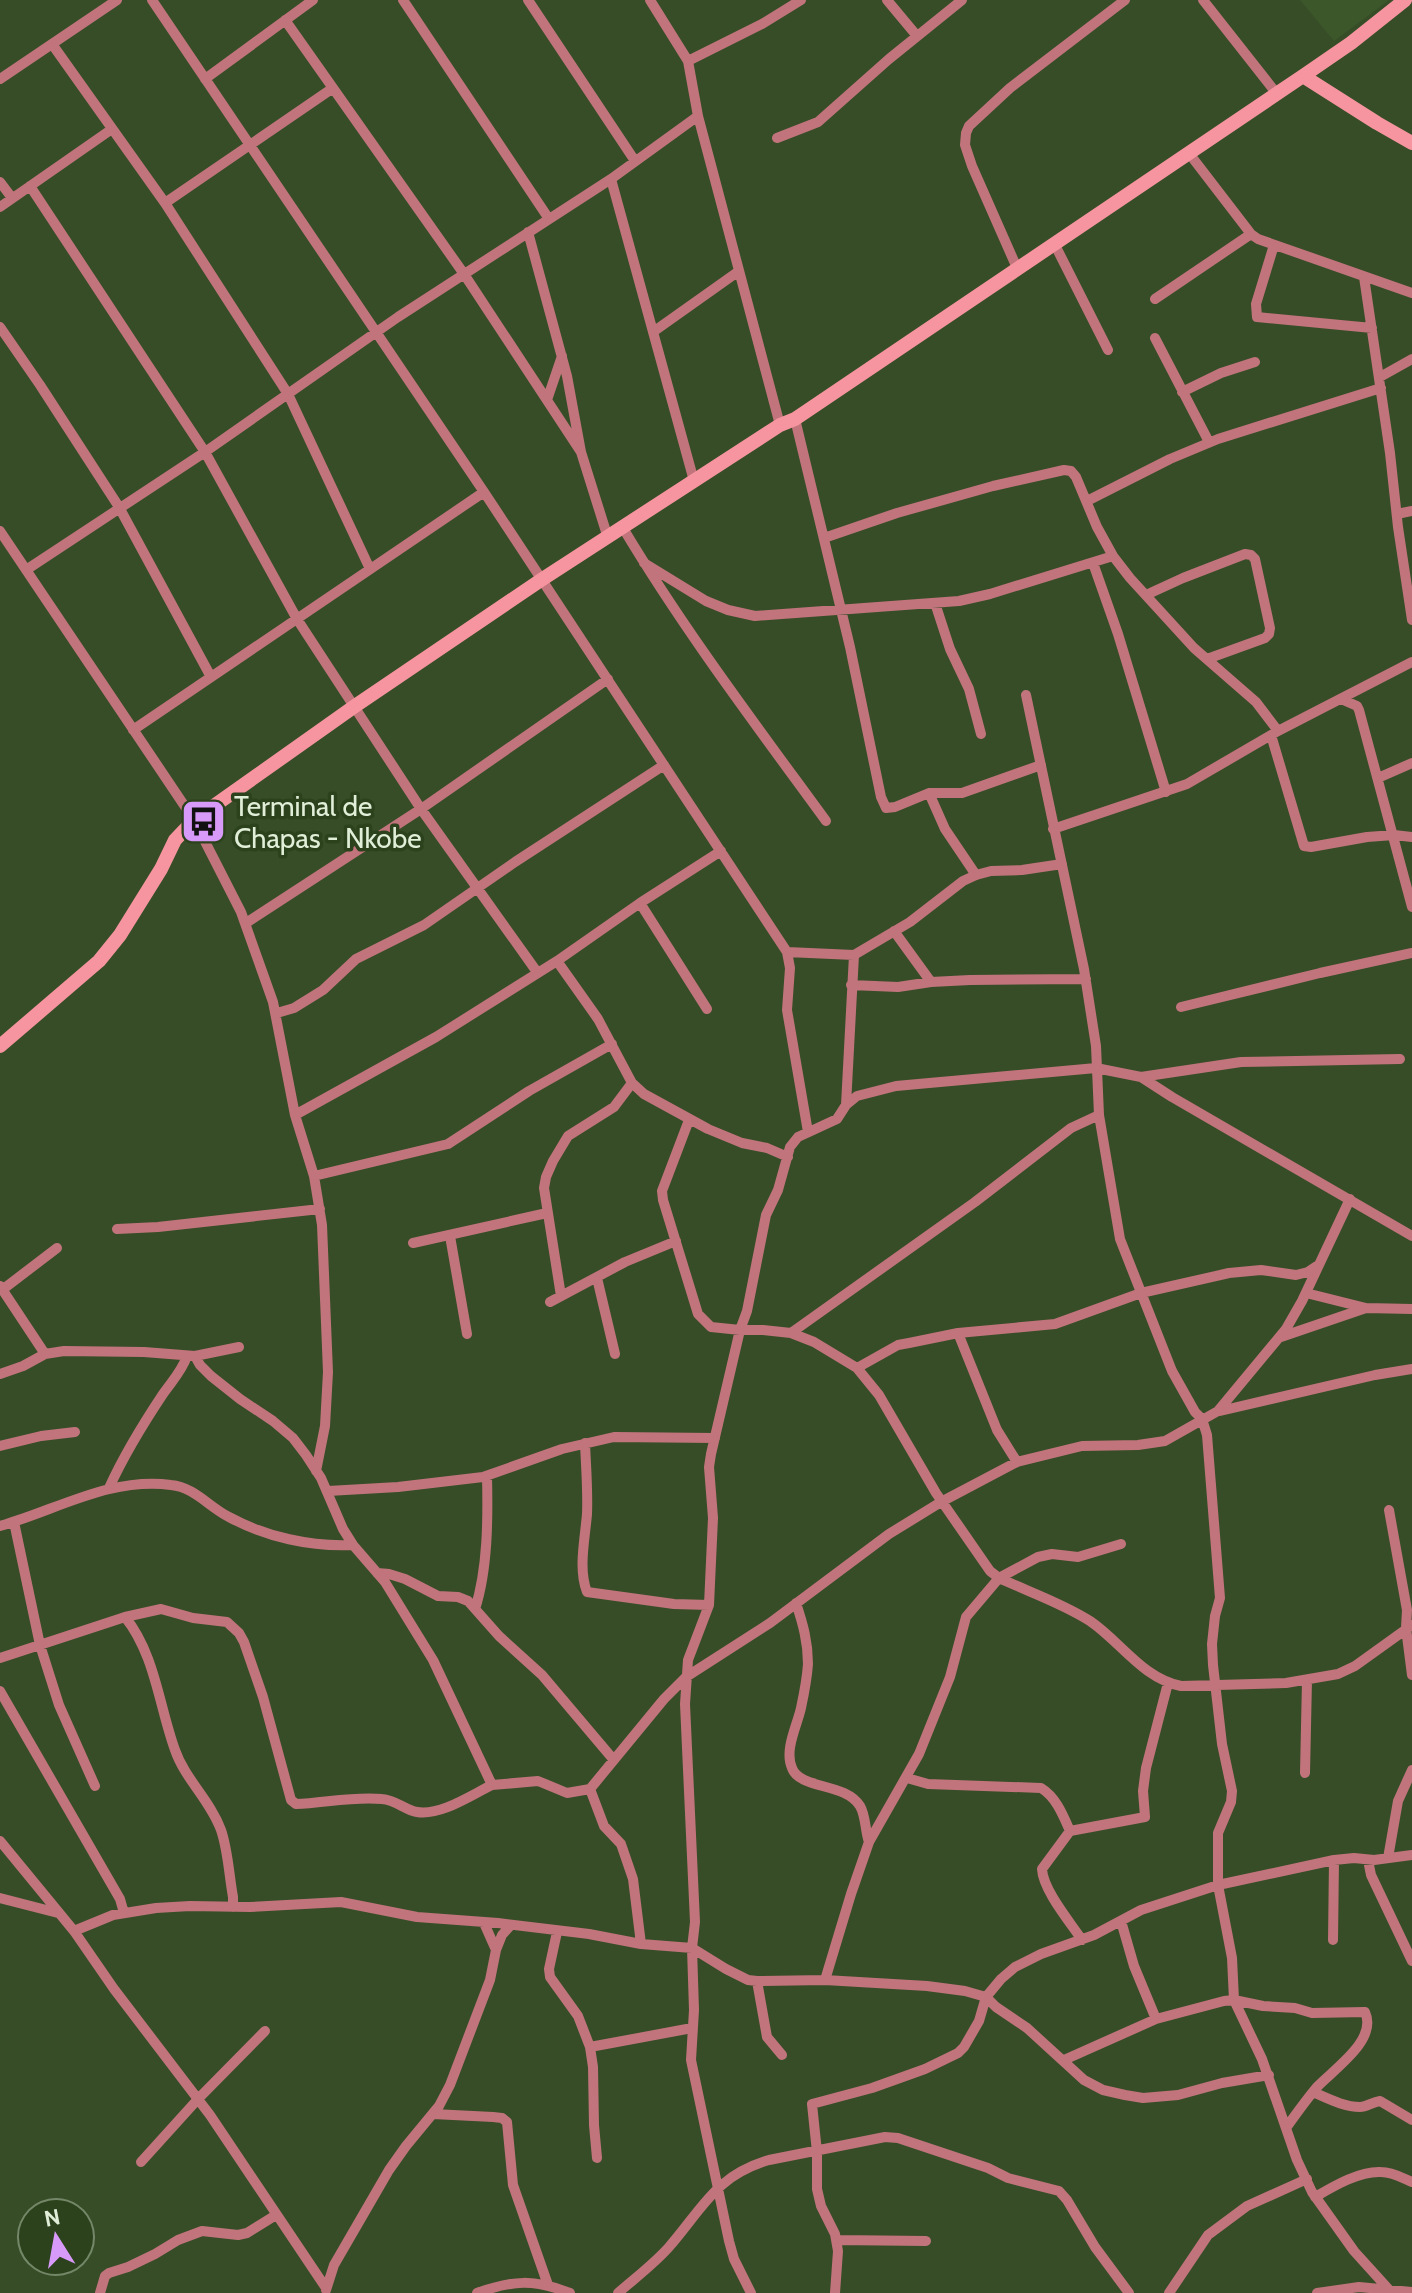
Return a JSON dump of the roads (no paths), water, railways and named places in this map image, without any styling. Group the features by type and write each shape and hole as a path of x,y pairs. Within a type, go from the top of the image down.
{"street":[{"path":"0,79 117,0"},
{"path":"152,0 484,492 787,952 790,968 787,1010 808,1132"},
{"path":"205,79 313,0"},
{"path":"403,0 549,219"},
{"path":"528,0 635,161"},
{"path":"650,0 688,61 698,116 780,425"},
{"path":"688,61 762,24 785,5 801,0"},
{"path":"887,0 917,36"},
{"path":"777,138 818,122 962,0"},
{"path":"1017,268 972,166 965,145 966,133 969,126 1010,88 1125,0"},
{"path":"1203,0 1277,94"},
{"path":"0,1046 99,961 120,935 161,869 175,840 194,820 541,580 780,425 795,419 1277,94 1351,43 1405,0"},
{"path":"285,20 464,274 581,452"},
{"path":"52,44 165,203 288,394 370,569"},
{"path":"1303,76 1412,143"},
{"path":"165,203 333,88"},
{"path":"26,570 205,452 464,274 611,179 698,116"},
{"path":"0,207 112,129"},
{"path":"1188,152 1251,234 1274,245 1412,293"},
{"path":"611,179 694,481"},
{"path":"0,182 12,198"},
{"path":"30,186 205,452 297,619 421,809 537,972"},
{"path":"528,232 562,356 581,452 608,538"},
{"path":"1155,299 1251,234"},
{"path":"1054,243 1108,350"},
{"path":"1274,245 1256,304 1257,317 1372,328"},
{"path":"653,332 739,271"},
{"path":"1364,277 1412,620"},
{"path":"0,327 119,507 211,677"},
{"path":"1155,338 1209,442"},
{"path":"547,400 562,356"},
{"path":"1087,501 1209,442 1380,383 1412,359"},
{"path":"1182,392 1221,373 1255,362"},
{"path":"795,419 883,804 890,809 929,793 962,793 1041,765"},
{"path":"824,538 897,513 993,486 1071,471 1113,556 1194,648 1256,702 1274,733 1304,846 1394,835 1412,837"},
{"path":"133,730 484,492"},
{"path":"1397,514 1412,511"},
{"path":"623,528 644,563 826,821"},
{"path":"0,531 194,820 246,923 277,1013 295,1115 314,1176 320,1209 328,1372 325,1426 316,1471"},
{"path":"1146,595 1245,554 1255,559 1269,634 1207,659"},
{"path":"644,563 706,601 755,616 935,603 990,594 1113,556"},
{"path":"1093,563 1166,792"},
{"path":"935,603 950,649 969,689 981,734"},
{"path":"1053,829 1187,784 1274,733 1412,662"},
{"path":"246,923 421,809 608,679"},
{"path":"1026,695 1086,979 1096,1046 1099,1115 1120,1239 1172,1371 1202,1419 1207,1435 1220,1598 1212,1644 1222,1744 1232,1791 1231,1802 1218,1833 1218,1885 1232,1958 1234,2000 1269,2075 1286,2128 1315,2197 1354,2251 1391,2291"},
{"path":"1341,699 1359,710 1412,907"},
{"path":"1378,778 1412,763"},
{"path":"277,1013 294,1008 323,990 356,959 424,925 664,765"},
{"path":"929,793 945,829 976,875"},
{"path":"295,1115 436,1037 557,961 721,851"},
{"path":"787,952 854,955 910,922 963,881 976,875 1062,864"},
{"path":"640,903 707,1009"},
{"path":"894,931 931,982"},
{"path":"1181,1007 1412,953"},
{"path":"846,1105 854,955"},
{"path":"557,961 598,1019 632,1083 644,1094 689,1120 742,1143 767,1148 788,1157"},
{"path":"851,985 898,987 931,982 1086,979"},
{"path":"314,1176 448,1144 529,1091 612,1044"},
{"path":"751,2293 734,2259 691,2060 695,1922 686,1677 688,1660 709,1605 713,1518 709,1467 747,1311 762,1232 790,1147 798,1137 837,1119 857,1096 896,1086 1096,1068 1141,1077 1241,1062 1400,1059"},
{"path":"1141,1077 1412,1236"},
{"path":"561,1296 547,1213 546,1177 568,1136 614,1107 632,1083"},
{"path":"791,1333 975,1202 1071,1128 1099,1115"},
{"path":"689,1120 662,1191 698,1314 711,1327 791,1333 814,1342 857,1368 879,1395 941,1502 990,1571 999,1578 1086,1619 1139,1664 1168,1683 1181,1686 1254,1685 1338,1674 1355,1666 1409,1626"},
{"path":"1218,1411 1279,1337 1306,1291 1350,1199"},
{"path":"117,1229 320,1209"},
{"path":"413,1243 547,1213"},
{"path":"450,1236 467,1334"},
{"path":"550,1302 625,1262 676,1241"},
{"path":"45,1354 1,1288 57,1248"},
{"path":"857,1368 898,1345 958,1333 1055,1324 1141,1293 1239,1271 1275,1271 1296,1275 1308,1272 1319,1264"},
{"path":"1296,1275 1306,1291 1366,1308 1412,1309"},
{"path":"597,1278 615,1354"},
{"path":"1279,1337 1366,1308"},
{"path":"747,1311 763,1330"},
{"path":"958,1333 997,1430 1017,1462"},
{"path":"0,1374 45,1354 92,1350 191,1356 239,1347"},
{"path":"191,1356 211,1376 293,1438 328,1491 353,1545 400,1604 433,1660 492,1785"},
{"path":"109,1488 121,1462 191,1356"},
{"path":"0,1658 125,1617 161,1609 193,1618 227,1622 244,1642 263,1697 291,1800 296,1804 382,1799 416,1812 441,1809 492,1785 538,1781 567,1793 590,1789 686,1677 796,1603 889,1534 1017,1462 1082,1446 1165,1441 1218,1411 1412,1369"},
{"path":"0,1446 75,1432"},
{"path":"328,1491 414,1486 487,1476 585,1443 614,1437 715,1438"},
{"path":"585,1443 587,1511 583,1565 587,1592 674,1604 709,1605"},
{"path":"475,1609 486,1535 487,1476"},
{"path":"0,1526 109,1488 137,1484 174,1485 190,1491 226,1516 256,1530 315,1543 353,1545"},
{"path":"1389,1510 1407,1610 1412,1675"},
{"path":"14,1522 40,1645 59,1705 95,1786"},
{"path":"825,1980 869,1842 907,1778 940,1703 966,1617 999,1578 1044,1554 1078,1557 1121,1544"},
{"path":"377,1573 405,1579 438,1596 468,1601 499,1636 542,1675 613,1759"},
{"path":"796,1603 806,1635 808,1666 790,1765 794,1774 801,1779 847,1793 857,1802 862,1809 869,1842"},
{"path":"125,1617 140,1638 183,1770 221,1830 233,1907"},
{"path":"1305,1773 1307,1680"},
{"path":"1082,1940 1042,1875 1045,1863 1070,1831 1145,1817 1143,1791 1146,1768 1168,1683"},
{"path":"0,1691 120,1899 124,1913"},
{"path":"1388,1858 1398,1801 1412,1770"},
{"path":"907,1778 928,1784 1041,1788 1053,1799 1070,1831"},
{"path":"590,1789 604,1826 621,1844 633,1879 641,1944"},
{"path":"0,1841 74,1931 198,2099 326,2291"},
{"path":"835,2293 837,2240 821,2206 817,2189 812,2104 872,2088 958,2053 979,2021 986,1997 1015,1967 1166,1901 1218,1885 1334,1860 1412,1855"},
{"path":"1333,1940 1334,1860"},
{"path":"1368,1860 1371,1875 1412,1961"},
{"path":"0,1898 58,1913"},
{"path":"74,1931 102,1918 124,1913 190,1906 341,1902 417,1917 511,1925 641,1944 692,1948 748,1980 825,1980 965,1991 986,1997 1084,2080 1103,2090 1143,2098 1178,2095 1269,2075"},
{"path":"1121,1921 1134,1966 1156,2019"},
{"path":"484,1923 496,1950"},
{"path":"326,2291 334,2265 383,2180 433,2114 450,2085 490,1980 496,1950 502,1935 511,1925"},
{"path":"557,1932 550,1977 578,2016 590,2047 597,2158"},
{"path":"757,1981 767,2037 782,2055"},
{"path":"1064,2060 1156,2019 1198,2006 1234,2000 1312,2013 1365,2012 1368,2025 1356,2050 1313,2092 1286,2128"},
{"path":"590,2047 692,2028"},
{"path":"141,2162 265,2031"},
{"path":"1313,2092 1357,2107 1380,2101 1412,2120"},
{"path":"433,2114 493,2117 507,2122 513,2185 548,2285"},
{"path":"618,2293 668,2248 719,2185 755,2164 873,2138 898,2138 988,2168 1008,2178 1059,2191 1129,2293"},
{"path":"1315,2197 1373,2172 1394,2174 1412,2182"},
{"path":"1169,2293 1208,2235 1247,2206 1307,2179"},
{"path":"100,2293 105,2276 109,2273 155,2254 178,2240 202,2231 247,2233 276,2215"},
{"path":"837,2240 926,2241"},
{"path":"477,2293 498,2285 525,2281 570,2293"},
{"path":"1317,2293 1359,2287 1412,2292"}],"place":[{"name":"Terminal de Chapas - Nkobe","path":"203,822"}]}
